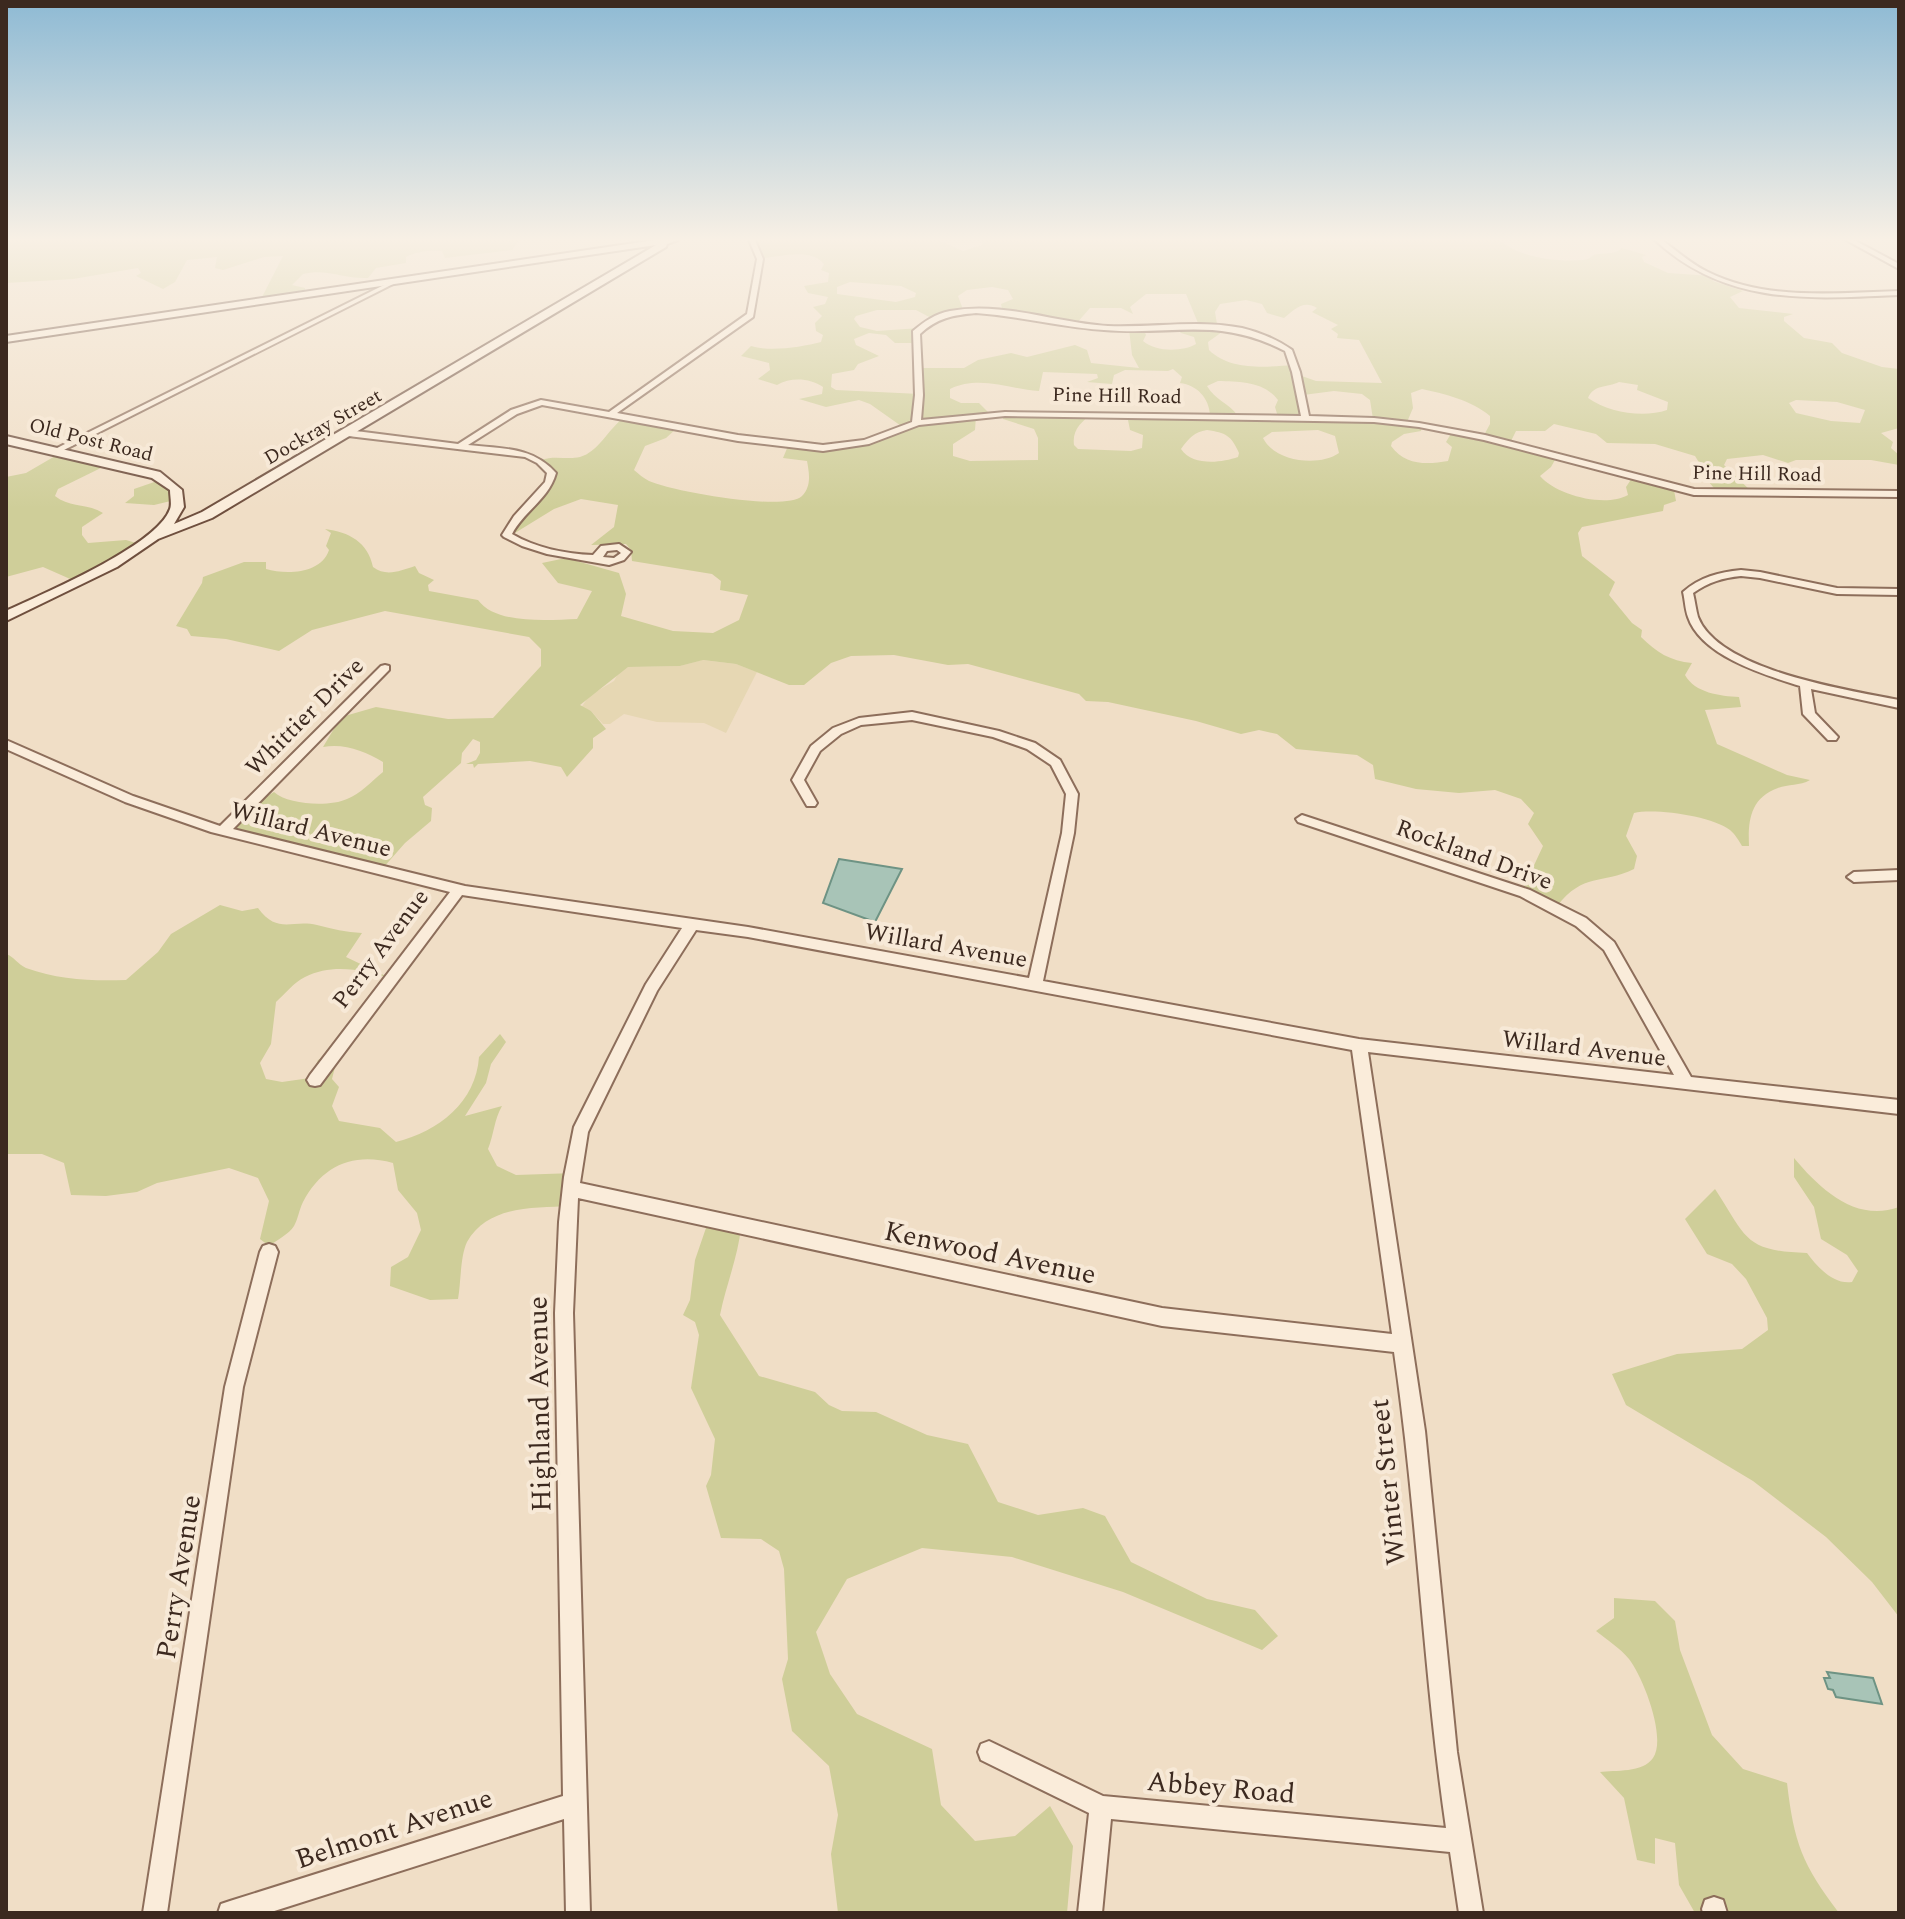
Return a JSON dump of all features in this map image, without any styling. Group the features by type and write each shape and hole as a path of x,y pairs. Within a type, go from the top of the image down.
{"street":[{"path":"6,339 70,330"},
{"path":"55,451 299,330"},
{"name":"Dockray Street","path":"158,535 207,515 523,330"},
{"path":"611,414 730,330"},
{"path":"916,424 919,395 916,333 919,330"},
{"path":"1238,330 1253,333 1288,350 1296,372 1305,418"},
{"name":"Pine Hill Road","path":"459,447 530,404 551,403 738,438 823,448 866,442 916,424 1032,413 1305,418 1419,425 1485,438 1694,492 1899,494"},
{"path":"348,433 504,451 540,461 552,473 551,483 521,513 507,535 534,547 586,559 598,558"},
{"name":"Old Post Road","path":"6,440 156,475 176,489 178,508 172,521 158,535 116,562 6,617"},
{"path":"1899,592 1835,590 1734,572 1698,583 1688,592 1688,606 1695,622 1707,637 1746,665 1899,704"},
{"name":"Whittier Drive","path":"223,831 385,668"},
{"path":"1805,682 1809,714 1832,737"},
{"path":"811,803 798,780 815,749 837,731 859,722 912,716 995,734 1031,746 1056,763 1072,794 1068,833 1035,984"},
{"name":"Willard Avenue","path":"6,744 129,799 223,831 460,889 692,924 1359,1045 1899,1107"},
{"name":"Rockland Drive","path":"1302,819 1525,893 1581,922 1609,946 1687,1084"},
{"path":"1854,877 1899,875"},
{"name":"Perry Avenue","path":"315,1080 460,889"},
{"name":"Highland Avenue","path":"578,1913 565,1345 572,1189 580,1132 651,988 692,924"},
{"name":"Winter Street","path":"1359,1045 1415,1431 1446,1752 1471,1913"},
{"name":"Kenwood Avenue","path":"572,1189 1162,1317 1401,1344"},
{"name":"Perry Avenue","path":"155,1913 234,1387 269,1252"},
{"name":"Abbey Road","path":"989,1752 1101,1807 1459,1841"},
{"name":"Belmont Avenue","path":"230,1913 577,1803"},
{"path":"1090,1913 1101,1807"}],"shaded area":[{"path":"920,330 917,343 895,343 886,335 869,333 854,339 856,345 879,356 858,364 854,370 832,374 831,387 836,390 920,394 922,368 964,368 978,360 1011,353 1027,357 1075,345 1087,350 1091,363 1139,368 1132,355 1129,330 1144,330 1146,335 1143,341 1169,350 1196,344 1194,337 1177,330 1225,330 1208,342 1209,350 1238,365 1294,365 1299,375 1316,381 1382,383 1359,340 1337,338 1338,334 1332,330 1794,330 1804,338 1832,343 1842,353 1882,367 1899,369 1899,428 1881,433 1893,442 1891,448 1899,455 1899,465 1871,460 1796,460 1788,463 1763,455 1727,459 1724,465 1754,494 1717,492 1698,468 1700,464 1695,456 1655,444 1607,443 1596,434 1554,424 1545,431 1516,431 1510,443 1556,458 1540,476 1569,494 1594,500 1618,499 1628,495 1626,487 1632,478 1674,490 1676,501 1664,505 1663,511 1582,527 1578,533 1582,556 1615,582 1609,595 1632,623 1642,630 1641,637 1664,655 1692,663 1685,675 1689,681 1709,692 1739,697 1741,707 1705,710 1717,744 1787,775 1810,780 1769,792 1756,804 1750,819 1749,846 1742,846 1722,825 1697,817 1669,812 1634,813 1626,836 1637,856 1634,869 1576,888 1557,906 1523,889 1543,846 1528,824 1534,813 1521,799 1495,790 1459,793 1416,789 1375,779 1373,765 1357,755 1296,749 1277,734 1259,730 1241,734 1108,702 1086,701 1079,694 968,664 948,665 894,655 851,656 831,663 804,685 789,685 736,664 703,660 680,666 628,667 580,705 591,711 606,729 593,738 593,748 567,777 561,767 530,761 478,764 474,768 473,764 466,764 476,760 480,753 480,742 473,739 462,753 461,763 423,797 425,805 432,808 431,821 405,843 383,868 227,831 254,804 274,792 299,802 340,802 357,794 383,772 383,762 362,751 339,746 323,747 335,727 331,720 376,707 448,719 493,718 541,666 541,649 529,637 385,611 312,630 279,651 226,639 191,636 187,629 176,626 203,577 244,562 266,562 266,569 283,572 311,568 325,558 329,550 326,546 331,533 325,529 356,540 378,570 393,572 415,566 419,573 434,580 428,585 429,591 478,600 497,614 538,620 577,619 592,591 558,583 542,563 566,558 619,573 626,594 621,616 673,631 713,633 739,620 748,595 720,590 721,581 712,574 632,561 631,550 626,544 591,545 614,527 618,505 581,499 554,509 510,536 511,528 552,484 553,471 541,460 575,458 586,454 598,446 623,418 677,428 666,438 645,446 634,470 647,480 703,494 752,501 774,502 802,496 809,483 807,461 783,458 788,446 854,445 904,428 870,404 859,400 826,407 799,399 822,394 823,387 806,380 777,385 758,379 770,370 769,363 741,356 751,346 776,349 821,342 823,335 816,331","holes":["1173,369 1182,377 1180,383 1192,386 1201,393 1210,415 1132,414 1128,420 1130,430 1143,435 1142,448 1131,451 1078,449 1074,445 1076,431 1093,413 1002,414 1003,419 1034,429 1038,438 1038,460 970,461 953,456 953,444 975,430 976,416 990,414 979,403 961,403 950,398 950,389 983,383 1039,391 1043,372 1097,374 1098,378 1087,382 1112,384 1114,375 1125,370","1218,381 1243,382 1266,389 1278,400 1275,407 1278,417 1238,416 1207,386","1619,382 1638,385 1637,390 1668,402 1667,410 1648,414 1627,413 1588,398 1597,388","1422,389 1483,410 1490,416 1490,424 1483,437 1452,432 1446,442 1452,447 1448,461 1416,462 1403,457 1391,446 1404,434 1421,431 1422,426 1407,422 1413,408 1411,393","1334,391 1362,394 1370,400 1373,419 1307,417 1303,395","1796,400 1837,402 1865,410 1860,423 1831,421 1796,413 1789,403","1207,430 1227,436 1236,447 1238,457 1223,461 1199,461 1181,449 1189,439","1318,430 1335,436 1339,453 1320,460 1298,460 1277,452 1263,438 1272,432"]},
{"path":"62,452 109,464 58,489 55,496 103,513 82,527 82,535 88,543 126,540 146,546 77,582 43,567 6,577 6,477 26,473"},
{"path":"163,479 179,499 154,505 125,503 134,496 134,489"},
{"path":"702,660 736,664 757,672 726,733 704,723 657,722 624,714 610,724 603,724 591,711 581,708 589,696 614,681 620,670 628,667 680,666"},
{"path":"839,859 902,869 875,922 823,903"},
{"path":"220,905 242,911 258,908 279,924 308,924 362,933 346,957 392,979 337,969 316,973 297,982 276,1002 271,1044 260,1063 266,1079 282,1082 310,1078 318,1060 340,1047 332,1079 339,1087 332,1106 339,1121 380,1128 396,1142 427,1130 463,1101 471,1088 479,1057 500,1034 506,1042 491,1064 486,1083 465,1116 502,1106 488,1149 497,1166 516,1175 575,1173 570,1206 513,1211 487,1221 467,1242 458,1299 430,1300 390,1286 391,1267 408,1257 421,1230 417,1213 398,1190 393,1163 365,1159 329,1171 319,1179 303,1202 292,1229 269,1246 260,1239 269,1201 258,1178 229,1168 157,1183 137,1192 106,1196 71,1195 64,1163 42,1154 6,1154 6,954 26,968 51,975 88,980 126,980 158,952 171,934"},
{"path":"1794,1158 1827,1191 1854,1207 1883,1211 1899,1207 1899,1617 1872,1582 1826,1537 1753,1481 1626,1405 1612,1374 1677,1354 1742,1349 1768,1330 1767,1318 1746,1279 1732,1264 1707,1254 1685,1219 1715,1189 1749,1239 1771,1249 1807,1253 1832,1278 1852,1282 1858,1271 1847,1255 1821,1239 1814,1207 1794,1177"},
{"path":"707,1225 741,1227 720,1315 759,1376 815,1392 829,1405 842,1411 876,1412 927,1435 968,1444 998,1502 1038,1515 1083,1508 1105,1516 1131,1562 1207,1599 1255,1610 1278,1636 1262,1650 1123,1592 1012,1557 922,1548 847,1579 816,1632 830,1674 857,1714 932,1749 941,1805 975,1841 1015,1836 1050,1806 1073,1846 1067,1913 838,1913 831,1854 838,1815 829,1766 792,1731 782,1679 788,1659 784,1569 779,1551 761,1539 721,1538 706,1486 711,1475 715,1439 691,1388 699,1335 695,1322 683,1315 690,1300 695,1260"},
{"path":"1614,1598 1655,1601 1675,1621 1680,1650 1712,1735 1743,1769 1787,1783 1793,1822 1802,1852 1816,1880 1839,1913 1695,1913 1679,1885 1675,1843 1655,1838 1655,1864 1637,1860 1624,1798 1600,1772 1621,1771 1648,1763 1657,1749 1657,1737 1652,1708 1635,1668 1621,1651 1596,1631 1614,1618"},
{"path":"1827,1672 1873,1678 1882,1704 1836,1697 1833,1690 1828,1689 1824,1678 1830,1678"}]}
